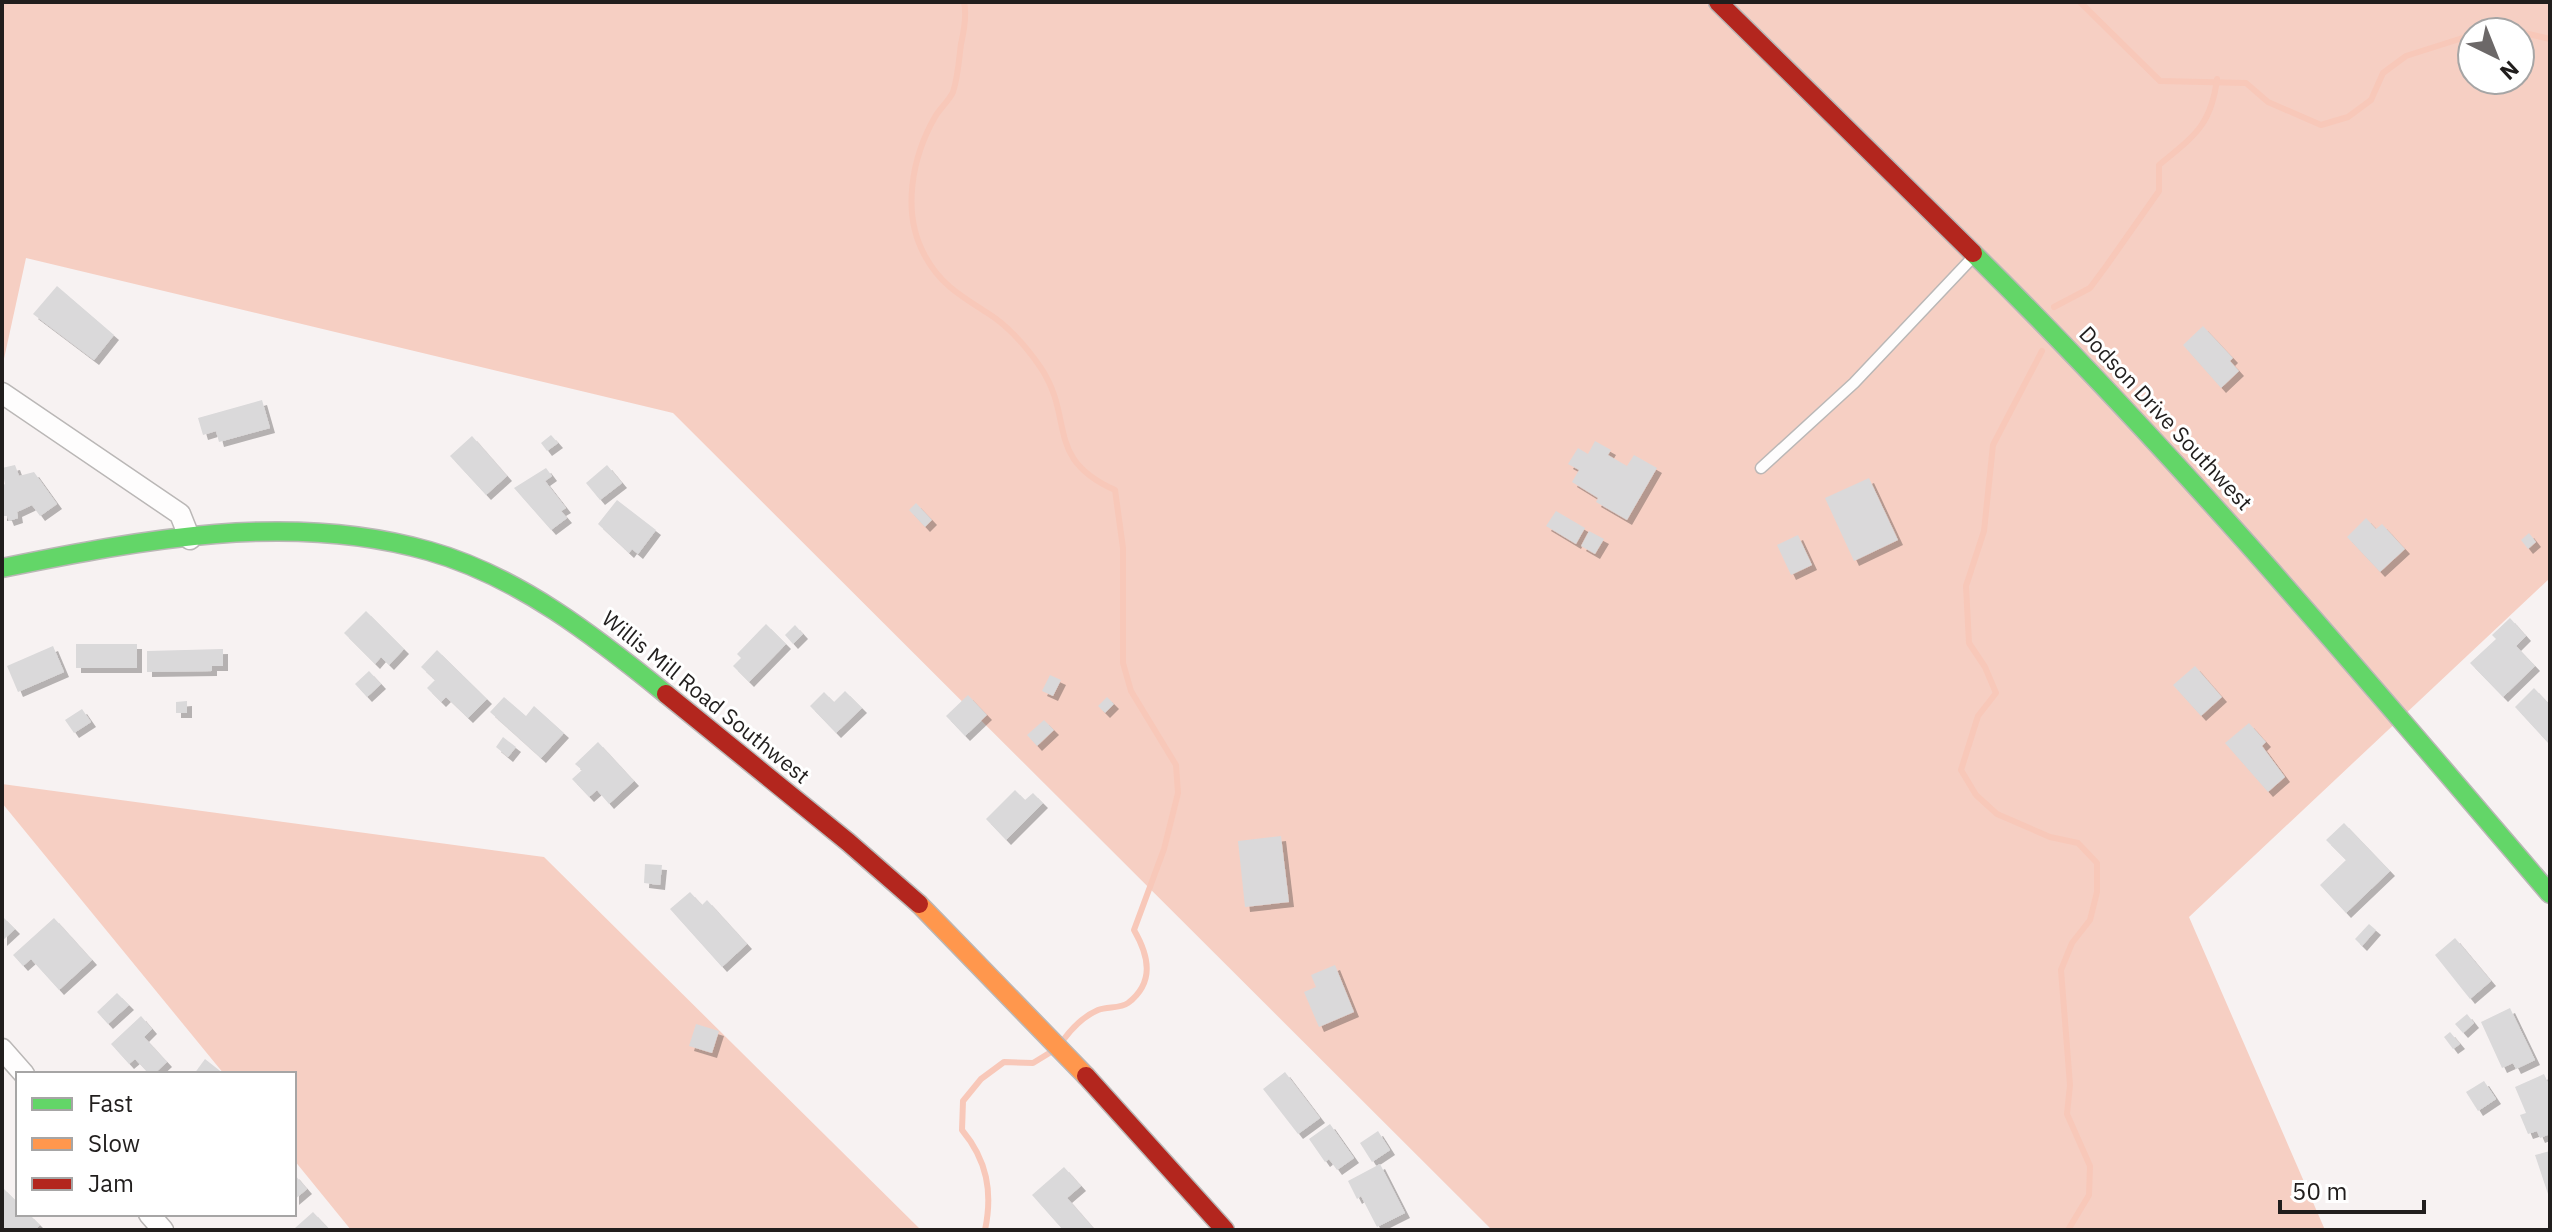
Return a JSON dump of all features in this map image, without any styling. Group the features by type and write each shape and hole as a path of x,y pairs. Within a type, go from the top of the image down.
{"street":[{"name":"Dodson Drive Southwest","path":"1718,2 2087,365 2272,568 2548,888"},
{"path":"2,393 180,514 190,539"},
{"name":"Willis Mill Road Southwest","path":"2,568 61,556 278,531 355,535 430,551 509,582 595,636 890,878 1010,995 1225,1230"},
{"path":"2,1049 22,1072"}],"lane":[{"path":"1761,468 1854,383 1975,255"}],"shaded area":[{"path":"2,2 2550,2 2550,578 2189,917 2325,1230 1492,1230 673,413 26,258 2,368"},
{"path":"2,784 544,857 921,1230 351,1230 296,1162 296,1072 222,1072 2,803"}],"building":[{"path":"57,286 114,335 94,360 33,314"},
{"path":"2203,326 2233,358 2230,361 2239,371 2221,388 2183,345"},
{"path":"262,400 270,428 219,442 216,431 203,435 198,418"},
{"path":"551,435 558,443 547,451 541,443"},
{"path":"472,436 507,476 486,495 450,456"},
{"path":"1595,441 1611,450 1608,455 1627,466 1634,455 1657,468 1627,520 1596,502 1598,498 1572,482 1579,470 1568,464 1578,448 1588,454"},
{"path":"15,465 19,476 34,472 57,504 40,516 32,505 17,512 18,518 9,521 7,516 2,516 2,486 5,484 2,468"},
{"path":"607,465 622,483 600,500 586,483"},
{"path":"546,468 552,476 545,481 566,508 561,511 567,518 551,530 514,488"},
{"path":"1869,478 1898,540 1854,561 1825,498"},
{"path":"617,500 656,530 638,554 632,549 629,553 598,524"},
{"path":"916,503 932,520 925,527 909,510"},
{"path":"1556,511 1585,528 1576,544 1546,526"},
{"path":"2366,518 2376,529 2382,524 2405,549 2380,572 2347,537"},
{"path":"1589,531 1604,539 1595,554 1581,546"},
{"path":"2529,533 2536,542 2528,549 2521,540"},
{"path":"1798,535 1812,565 1791,575 1777,545"},
{"path":"366,611 404,649 389,665 381,657 375,664 344,633"},
{"path":"2510,618 2526,636 2516,646 2535,666 2503,697 2470,663 2496,639 2492,635"},
{"path":"766,624 786,644 749,682 733,666 741,658 737,654"},
{"path":"795,625 803,634 793,644 785,635"},
{"path":"76,644 137,644 137,668 76,668"},
{"path":"53,646 64,672 18,692 7,666"},
{"path":"223,649 223,666 212,666 212,671 147,672 147,651"},
{"path":"437,650 487,699 468,718 446,697 441,702 427,688 435,680 421,667"},
{"path":"2195,666 2222,697 2201,716 2173,685"},
{"path":"369,671 381,684 367,697 355,684"},
{"path":"1050,675 1061,680 1053,696 1042,691"},
{"path":"2534,688 2550,705 2550,745 2515,707"},
{"path":"845,691 862,708 836,733 810,706 824,692 834,702"},
{"path":"968,695 987,715 965,736 946,716"},
{"path":"504,697 526,716 534,706 564,733 541,758 490,712"},
{"path":"1107,697 1114,704 1105,713 1098,706"},
{"path":"187,701 187,713 176,713 176,702"},
{"path":"82,709 91,722 74,733 65,720"},
{"path":"1044,720 1054,730 1037,746 1027,735"},
{"path":"2249,723 2266,742 2262,746 2285,777 2268,792 2225,743"},
{"path":"503,737 516,747 508,757 496,747"},
{"path":"598,742 634,781 609,804 597,790 589,797 572,779 582,770 575,764"},
{"path":"1015,790 1025,800 1033,793 1043,803 1006,840 986,819"},
{"path":"2344,823 2390,871 2346,913 2320,885 2346,860 2326,840"},
{"path":"1281,836 1289,902 1245,907 1238,841"},
{"path":"645,864 662,865 660,885 644,883"},
{"path":"690,892 702,905 707,900 747,944 722,967 670,909"},
{"path":"2,916 15,929 2,941"},
{"path":"54,918 92,960 59,990 31,959 23,966 13,955"},
{"path":"2369,924 2376,930 2362,946 2355,939"},
{"path":"2455,938 2491,981 2470,999 2435,955"},
{"path":"1335,965 1354,1012 1319,1027 1304,992 1316,987 1311,975"},
{"path":"117,993 129,1005 108,1024 97,1012"},
{"path":"2510,1008 2535,1060 2516,1069 2513,1063 2502,1068 2481,1022"},
{"path":"2467,1014 2474,1023 2463,1033 2455,1024"},
{"path":"141,1016 152,1029 144,1037 167,1062 156,1072 147,1072 135,1059 129,1064 111,1044"},
{"path":"696,1024 719,1031 712,1053 689,1046"},
{"path":"2450,1032 2460,1044 2453,1049 2444,1037"},
{"path":"205,1059 221,1072 195,1072"},
{"path":"1285,1072 1320,1118 1298,1134 1263,1089"},
{"path":"2544,1074 2550,1087 2550,1134 2540,1138 2537,1131 2528,1134 2520,1115 2526,1113 2515,1087"},
{"path":"2484,1081 2496,1099 2478,1111 2466,1092"},
{"path":"1330,1124 1354,1158 1337,1170 1329,1159 1325,1162 1309,1139"},
{"path":"1378,1131 1390,1150 1372,1162 1360,1143"},
{"path":"2550,1151 2550,1197 2549,1197 2535,1155"},
{"path":"1380,1164 1405,1213 1377,1227 1361,1196 1357,1199 1348,1181"},
{"path":"1064,1167 1081,1186 1067,1198 1095,1230 1063,1230 1032,1195"},
{"path":"296,1176 307,1189 296,1198"},
{"path":"2,1187 16,1201 16,1216 31,1216 40,1225 35,1230 2,1230"},
{"path":"313,1212 330,1230 295,1228"}],"waterway":[{"path":"964,2 965,23 955,86 927,133 915,167 913,222 925,256 944,282 1002,324 1041,368 1057,404 1069,451 1078,465 1115,490 1123,548 1123,663 1131,691 1176,765 1178,793 1164,849 1134,930 1146,959 1146,978 1137,995 1128,1003 1088,1015 1064,1039"},
{"path":"2080,2 2160,81 2246,83 2268,102 2321,125 2348,117 2371,100 2383,73 2406,56 2456,40"},
{"path":"2536,36 2550,39"},
{"path":"2054,307 2090,288 2107,265 2159,191 2159,165 2191,137 2205,119 2217,79"},
{"path":"2042,351 1993,445 1984,531 1966,586 1969,643 1985,667 1996,693 1978,716 1961,770 1976,795 1997,814 2050,837 2078,843 2097,863 2097,892 2090,920 2072,943 2061,970 2070,1085 2067,1114 2090,1166 2089,1195 2068,1230"},
{"path":"985,1230 988,1203 986,1177 977,1153 962,1130 963,1101 981,1079 1004,1062 1033,1063 1051,1052"}],"traffic: fast":[{"path":"1973,253 2196,487 2550,894"},
{"path":"2,568 108,548 216,534 269,531 376,539 462,562 525,592 584,630 666,694"}],"traffic: slow":[{"path":"919,904 1086,1076"}],"traffic: jam":[{"path":"1718,2 1973,253"},
{"path":"666,694 919,904"},
{"path":"1086,1076 1225,1230"}]}
